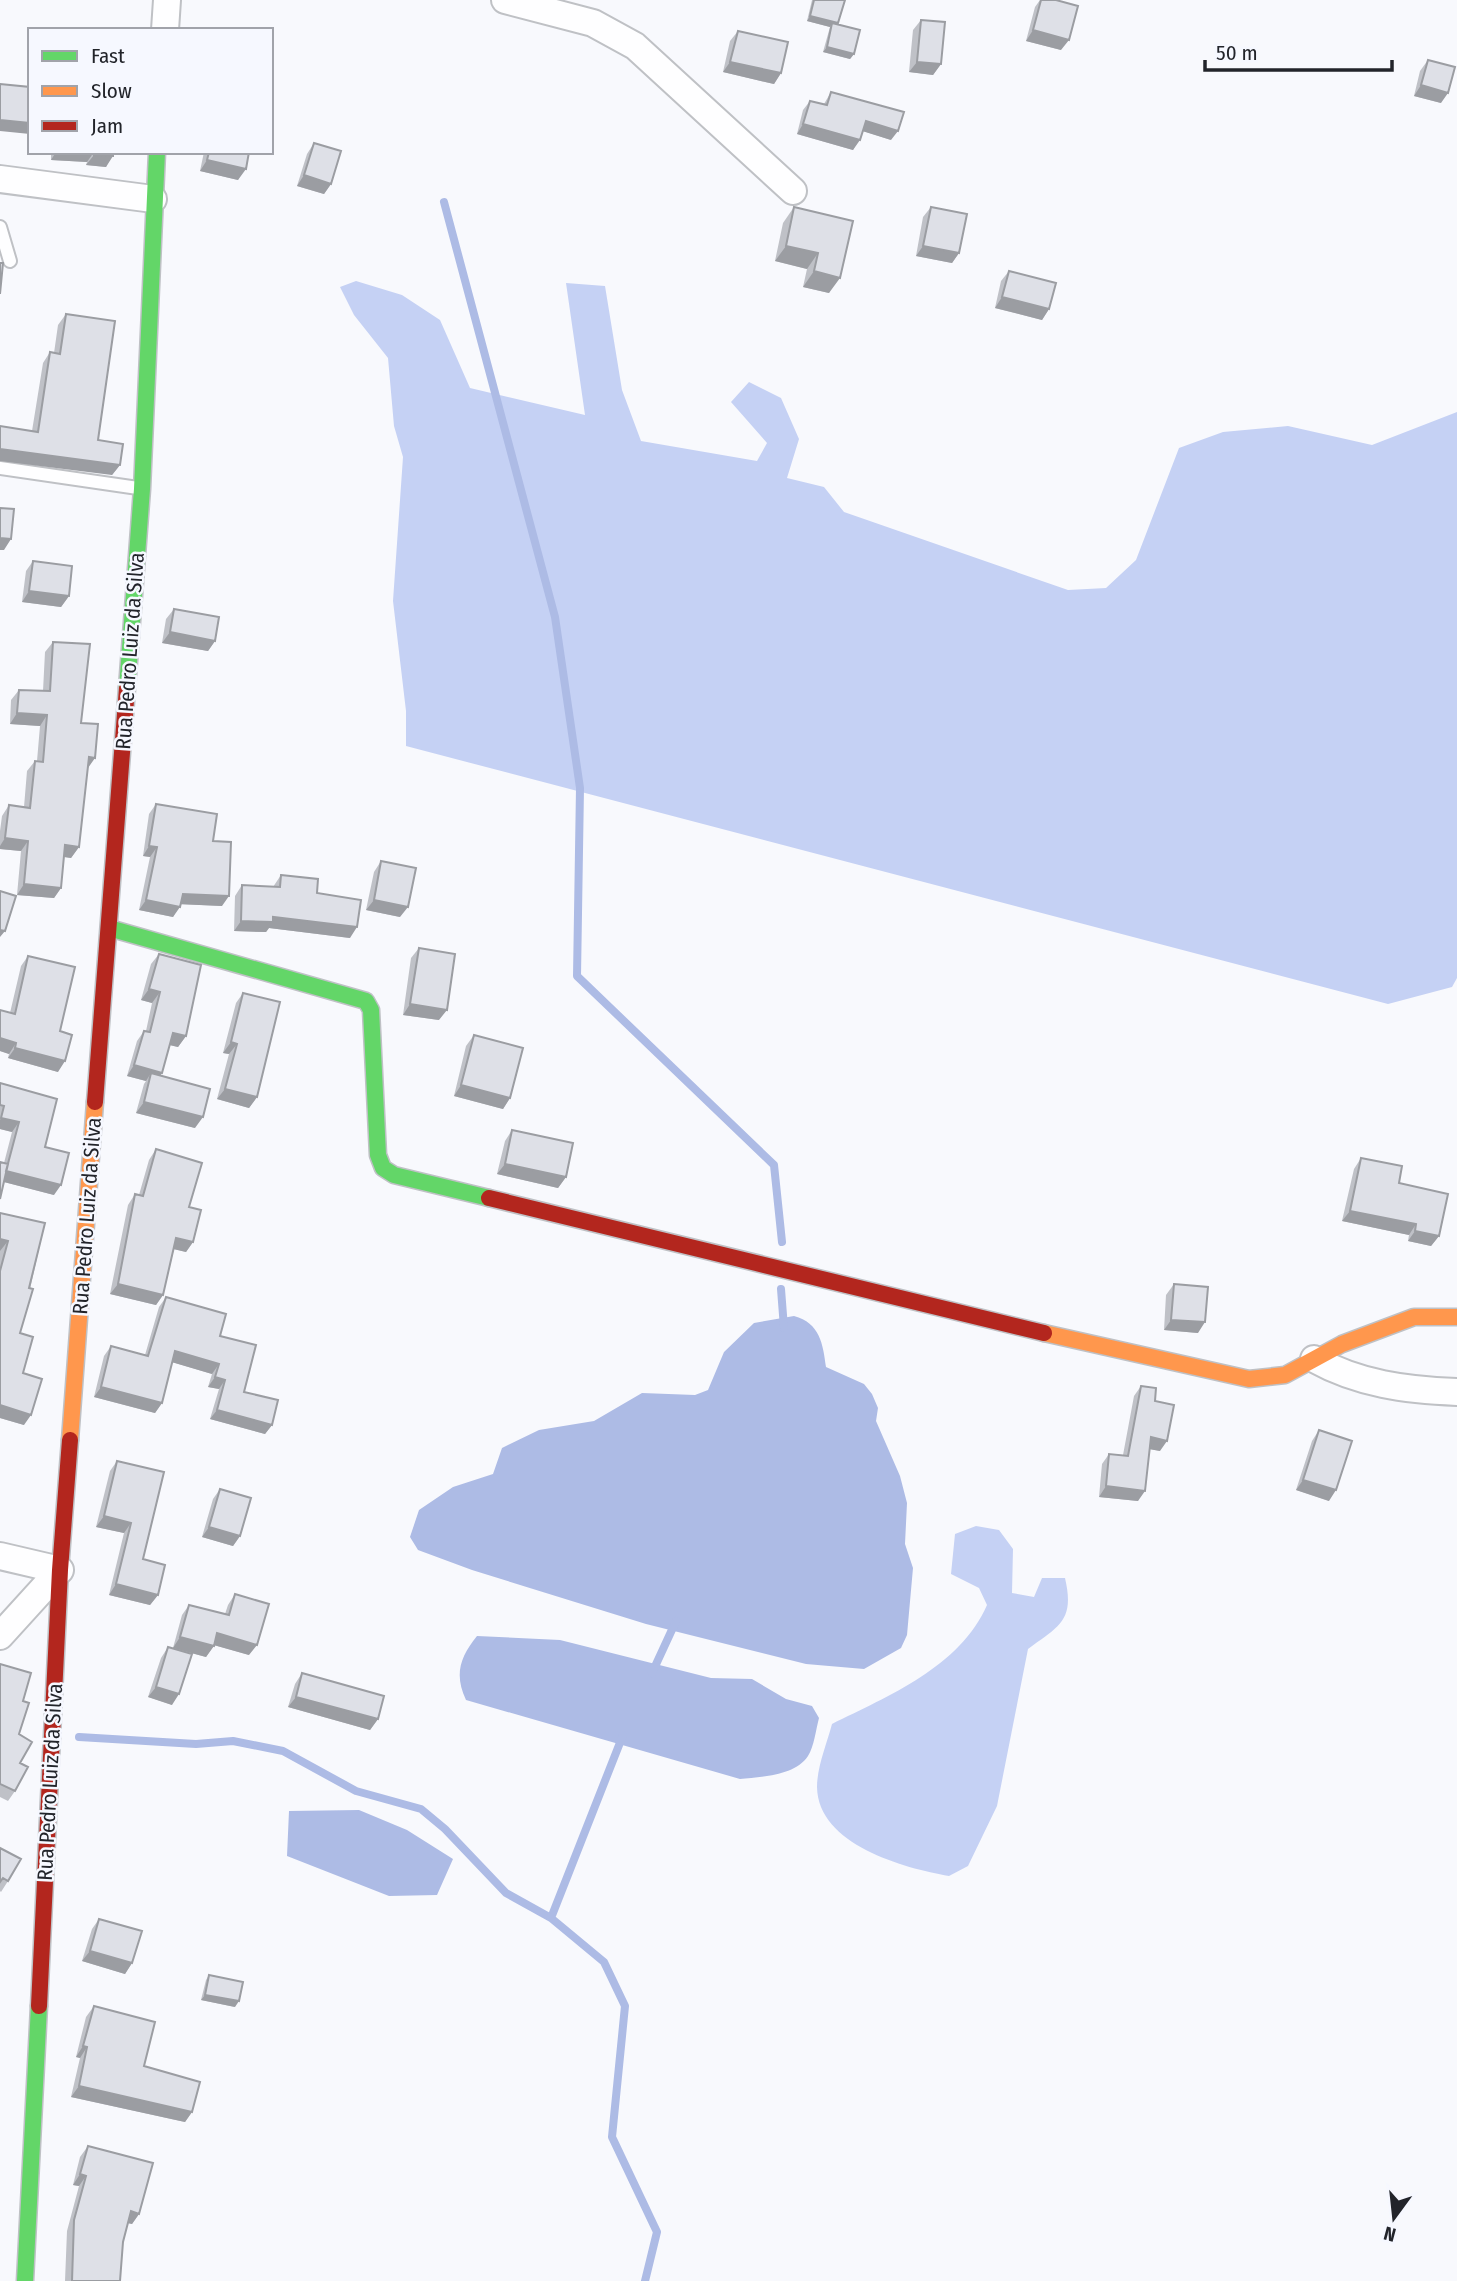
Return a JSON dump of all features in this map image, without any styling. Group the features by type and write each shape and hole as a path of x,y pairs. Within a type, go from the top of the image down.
{"street":[{"path":"165,28 167,0"},
{"path":"505,0 593,23 635,46 793,191"},
{"name":"Rua Pedro Luiz da Silva","path":"25,2281 61,1570 142,489 157,154"},
{"path":"0,179 153,200"},
{"path":"109,928 366,1001 372,1010 378,1154 383,1168 394,1175 1119,1351 1249,1379 1285,1375 1342,1344 1414,1317 1457,1317"},
{"path":"1314,1359 1344,1376 1408,1390 1457,1392"},
{"path":"0,1556 61,1570 0,1636"}],"lane":[{"path":"0,227 10,261"},
{"path":"0,468 142,489"}],"shaded area":[{"path":"356,281 402,295 440,320 470,388 585,415 566,283 605,286 622,390 641,441 757,461 767,443 731,402 749,382 781,398 799,439 787,478 824,487 844,512 1068,590 1106,588 1136,560 1179,448 1223,432 1288,426 1372,445 1457,412 1457,978 1452,987 1388,1004 406,746 406,711 393,601 403,457 394,426 388,358 354,315 340,287"},
{"path":"794,1316 803,1319 815,1329 826,1367 864,1384 872,1394 878,1408 876,1421 900,1476 907,1503 905,1544 913,1568 907,1635 901,1648 864,1669 806,1664 646,1624 472,1570 418,1550 410,1537 419,1510 453,1487 493,1474 502,1448 539,1430 594,1421 642,1393 695,1395 708,1390 724,1352 754,1323"},
{"path":"976,1526 999,1530 1013,1549 1012,1593 1034,1597 1042,1578 1065,1578 1068,1604 1062,1621 1056,1628 1028,1649 997,1806 968,1866 949,1876 888,1860 847,1839 832,1824 821,1807 817,1779 832,1724 899,1690 941,1663 975,1627 987,1605 979,1588 951,1574 955,1534"},
{"path":"477,1636 560,1640 711,1678 752,1679 786,1699 812,1706 819,1718 812,1748 802,1763 786,1772 740,1779 466,1700 460,1682 461,1666 466,1651"},
{"path":"359,1810 407,1830 453,1859 437,1895 389,1896 287,1856 289,1811"}],"building":[{"path":"814,0 845,0 838,23 810,16"},
{"path":"1041,0 1056,0 1078,6 1069,40 1033,30"},
{"path":"921,20 945,22 941,64 917,62"},
{"path":"832,23 860,30 854,54 827,47"},
{"path":"738,31 788,42 781,73 730,62"},
{"path":"1428,60 1455,67 1448,93 1421,85"},
{"path":"0,84 28,87 28,123 0,120"},
{"path":"831,92 904,112 898,131 866,121 860,140 803,124 810,101 827,105"},
{"path":"314,143 341,151 331,184 304,175"},
{"path":"208,154 249,154 246,169 207,160"},
{"path":"794,207 853,221 840,278 814,271 818,253 786,246"},
{"path":"931,207 967,214 959,253 923,246"},
{"path":"0,263 3,263 0,294"},
{"path":"1009,271 1056,283 1049,309 1002,297"},
{"path":"66,314 115,321 98,440 123,444 120,465 0,449 0,426 38,432 50,352 60,354"},
{"path":"0,508 14,509 11,539 0,538"},
{"path":"33,561 72,566 69,596 29,591"},
{"path":"174,609 219,617 215,641 170,632"},
{"path":"53,642 90,644 81,723 98,724 95,758 89,757 79,847 65,845 61,888 24,884 28,841 5,838 9,805 30,808 35,761 43,762 47,715 17,713 19,690 50,691"},
{"path":"156,804 217,814 213,841 231,842 229,896 183,894 180,907 146,900 157,847 149,846"},
{"path":"381,861 416,868 408,907 374,900"},
{"path":"281,875 318,879 317,893 361,900 357,927 273,917 273,922 241,921 242,885 280,887"},
{"path":"0,891 16,896 5,931 0,930"},
{"path":"419,948 455,954 447,1010 410,1004"},
{"path":"159,954 201,965 186,1036 173,1033 162,1073 134,1065 144,1031 150,1032 160,992 149,989"},
{"path":"28,956 75,967 60,1031 72,1035 65,1061 15,1048 16,1043 0,1038 0,1010 15,1014"},
{"path":"243,993 280,1002 257,1097 225,1089 237,1044 231,1042"},
{"path":"474,1035 523,1048 510,1098 461,1085"},
{"path":"151,1073 210,1089 203,1117 144,1102"},
{"path":"0,1083 57,1099 45,1147 69,1153 61,1185 6,1171 19,1122 1,1118 4,1106 0,1105"},
{"path":"512,1130 573,1143 566,1177 505,1164"},
{"path":"156,1149 202,1163 189,1207 201,1210 193,1242 176,1238 163,1295 118,1284 135,1194 143,1196"},
{"path":"1361,1158 1402,1166 1399,1183 1448,1194 1439,1236 1415,1231 1416,1224 1350,1211"},
{"path":"0,1162 8,1164 0,1199"},
{"path":"0,1213 45,1223 29,1288 33,1289 20,1333 33,1337 23,1373 42,1379 31,1415 0,1405 0,1271 8,1241 0,1239"},
{"path":"1174,1284 1208,1287 1205,1322 1171,1320"},
{"path":"166,1297 226,1314 220,1336 256,1345 244,1392 278,1400 272,1425 217,1410 225,1380 215,1377 219,1364 175,1351 162,1403 101,1387 111,1346 148,1356"},
{"path":"1141,1386 1156,1388 1155,1401 1174,1405 1167,1441 1151,1437 1145,1491 1106,1486 1109,1454 1128,1456"},
{"path":"1319,1430 1352,1441 1336,1490 1303,1480"},
{"path":"117,1461 164,1472 143,1559 165,1565 158,1595 116,1584 131,1523 104,1516"},
{"path":"220,1489 251,1498 240,1536 209,1527"},
{"path":"235,1594 269,1604 257,1645 217,1633 214,1646 180,1637 189,1605 229,1615"},
{"path":"168,1647 192,1654 179,1694 156,1687"},
{"path":"0,1664 31,1673 23,1701 29,1703 19,1734 32,1742 20,1763 28,1767 15,1791 0,1784"},
{"path":"302,1673 384,1696 378,1719 296,1697"},
{"path":"0,1848 21,1859 8,1881 3,1878 0,1882"},
{"path":"99,1919 142,1931 132,1963 90,1951"},
{"path":"209,1975 243,1982 239,2001 205,1995"},
{"path":"94,2006 155,2022 144,2066 200,2082 192,2112 79,2086 87,2047 83,2046"},
{"path":"88,2146 153,2163 139,2214 131,2211 123,2242 120,2281 72,2281 74,2220 86,2176 80,2174"}],"waterway":[{"path":"444,202 555,617 580,788 577,976 774,1165 782,1242"},
{"path":"781,1289 784,1328"},
{"path":"652,1673 676,1621"},
{"path":"551,1918 623,1735"},
{"path":"79,1737 196,1744 233,1741 283,1751 356,1791 421,1809 445,1829 506,1893 551,1918 604,1962 625,2006 612,2137 657,2232 645,2281"}],"traffic: fast":[{"path":"127,688 142,489 157,154"},
{"path":"109,928 366,1001 371,1010 378,1155 383,1168 394,1175 489,1198"},
{"path":"25,2281 39,2006"}],"traffic: slow":[{"path":"70,1440 95,1102"},
{"path":"1044,1333 1249,1379 1285,1375 1342,1344 1414,1317 1457,1317"}],"traffic: jam":[{"path":"95,1102 127,688"},
{"path":"489,1198 1044,1333"},
{"path":"39,2006 60,1570 70,1440"}]}
